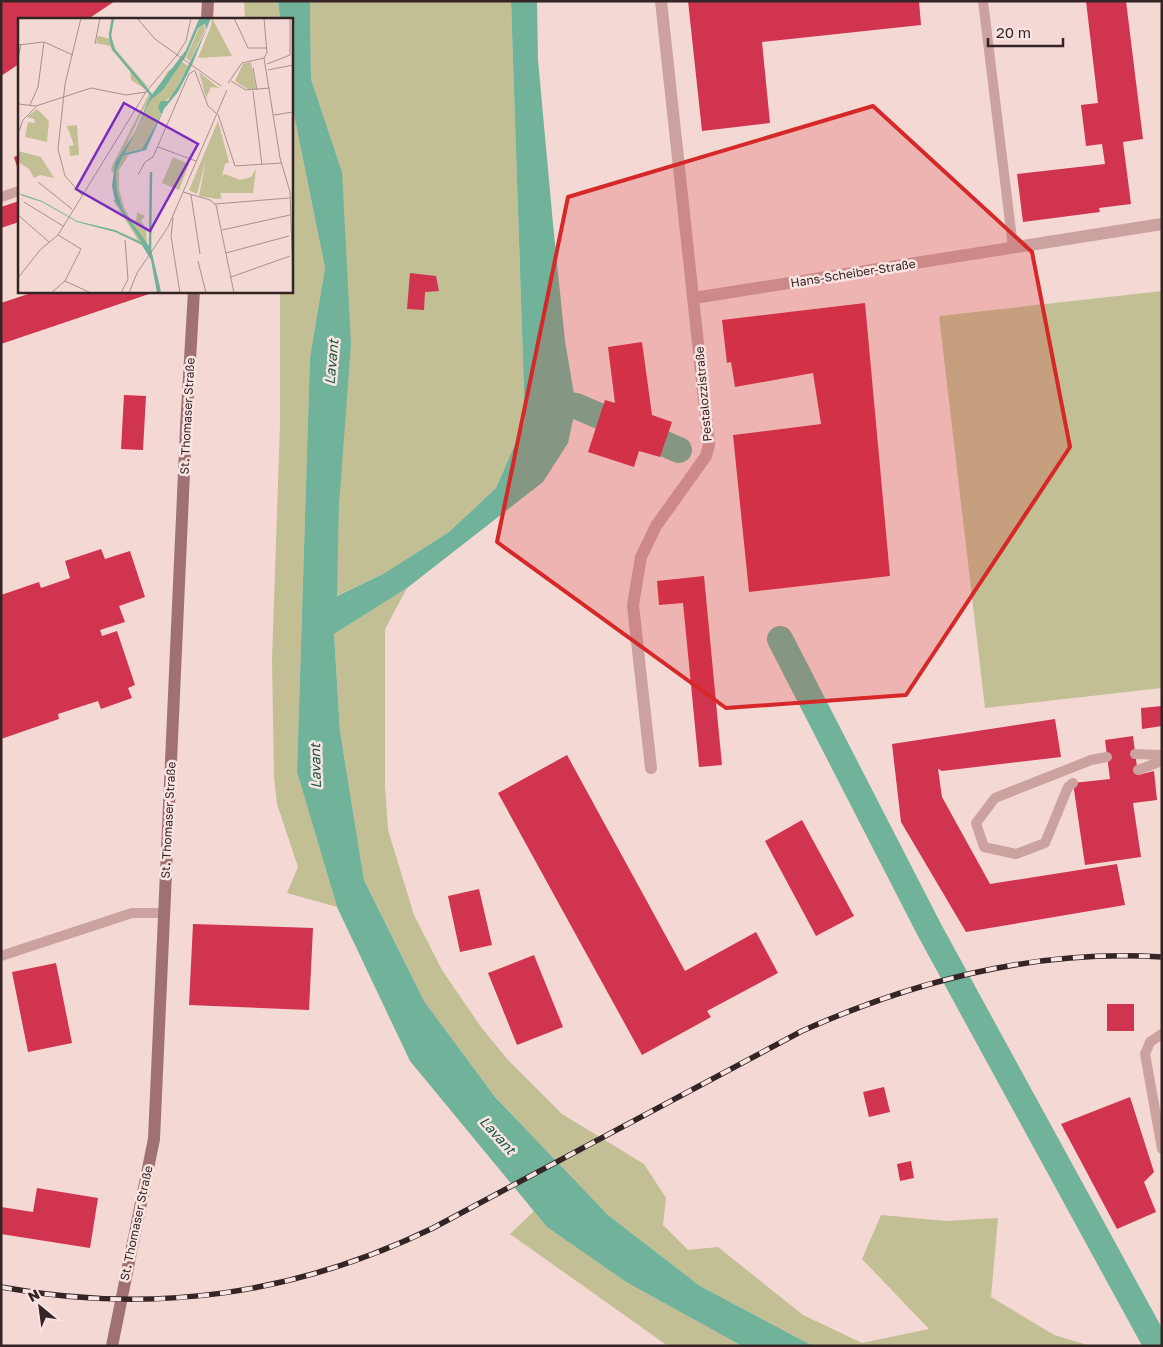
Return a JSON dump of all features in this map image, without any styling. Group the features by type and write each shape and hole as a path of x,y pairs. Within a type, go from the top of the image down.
{"main road":[{"path":"207,18 208,1"},
{"name":"St. Thomaser Straße","path":"112,1346 154,1139 194,292"}],"street":[{"name":"Pestalozzistraße","path":"650,768 633,605 641,558 656,526 706,456 709,445 661,1"},
{"name":"Hans-Scheiber-Straße","path":"694,298 1162,224"}],"lane":[{"path":"983,1 1013,247"},
{"path":"1,196 18,191"},
{"path":"1135,754 1162,755"},
{"path":"1073,783 1068,787 1045,843 1016,854 984,847 976,823 995,798 1091,760 1107,757"},
{"path":"1138,770 1162,761"},
{"path":"1,956 132,913 164,913"},
{"path":"1162,1034 1150,1042 1145,1054 1162,1149"}],"highlighted area":[{"path":"873,106 1032,252 1070,447 906,695 726,708 497,542 568,197"}],"shaded area":[{"path":"244,1 278,1 280,18 245,18"},
{"path":"310,1 511,1 525,421 496,488 449,532 383,574 336,596 339,505 342,172 311,79"},
{"path":"292,105 325,268 310,357 297,772 337,907 287,893 298,867 277,804 274,777 272,660 280,425 280,292 292,292"},
{"path":"1162,291 1162,688 985,708 939,316"},
{"path":"407,588 385,629 385,786 388,830 414,915 442,970 481,1027 508,1060 562,1114 644,1164 666,1198 663,1225 688,1250 718,1247 803,1315 862,1343 929,1329 862,1259 881,1215 946,1221 998,1218 991,1297 1054,1335 1091,1346 813,1346 700,1286 608,1215 495,1097 424,1001 364,880 340,731 334,634"},
{"path":"534,1211 547,1227 626,1282 742,1346 668,1346 510,1234"}],"water":[{"name":"Lavant","path":"278,1 310,1 311,79 342,172 351,344 339,505 337,596 383,574 449,532 496,488 525,421 511,1 537,1 538,60 553,224 565,341 576,406 568,443 543,482 407,588 334,634 340,731 364,880 424,1001 495,1097 608,1215 700,1286 813,1346 742,1346 626,1282 547,1227 410,1061 337,907 297,772 310,357 325,268 292,105 292,18 280,18"}],"building":[{"path":"1,1 115,1 90,18 18,18 18,65 1,76"},
{"path":"688,1 919,1 921,25 762,42 770,123 702,131"},
{"path":"1086,1 1126,1 1143,139 1123,142 1131,204 1099,208 1100,212 1023,222 1017,174 1105,164 1102,144 1086,146 1081,105 1098,103"},
{"path":"18,155 18,170 14,157"},
{"path":"18,201 18,222 1,228 1,207"},
{"path":"410,273 436,276 439,291 425,292 424,310 407,309"},
{"path":"34,292 155,292 1,344 1,303"},
{"path":"865,303 890,576 749,592 733,435 821,424 813,373 735,387 731,362 727,363 722,320"},
{"path":"642,342 652,415 672,422 660,457 639,451 634,467 588,452 605,400 615,403 608,347"},
{"path":"124,395 146,396 143,450 121,449"},
{"path":"101,549 105,559 130,551 145,597 119,606 125,622 100,630 102,636 117,631 135,685 128,688 132,698 101,709 98,701 58,714 59,719 1,739 1,595 39,582 41,588 70,578 65,561"},
{"path":"704,576 722,765 699,767 683,603 659,605 657,581"},
{"path":"1162,706 1162,726 1142,729 1141,708"},
{"path":"1055,719 1061,757 942,771 938,769 942,797 990,884 1117,864 1125,905 966,932 901,822 892,744"},
{"path":"1133,736 1138,775 1154,771 1157,800 1133,803 1141,857 1085,865 1073,783 1110,779 1105,740"},
{"path":"567,755 685,971 756,932 778,973 707,1011 711,1017 642,1055 498,793"},
{"path":"802,820 854,916 816,936 765,841"},
{"path":"479,889 492,945 460,952 448,896"},
{"path":"193,924 313,928 309,1010 189,1005"},
{"path":"534,955 563,1027 517,1045 488,973"},
{"path":"56,963 72,1043 28,1052 12,972"},
{"path":"1107,1004 1134,1004 1134,1031 1107,1031"},
{"path":"884,1087 890,1112 869,1117 863,1092"},
{"path":"1130,1097 1154,1172 1144,1182 1156,1212 1117,1229 1061,1124"},
{"path":"911,1161 914,1178 900,1181 897,1164"},
{"path":"37,1188 98,1198 90,1248 1,1234 1,1207 33,1212"}],"waterway":[{"path":"547,401 576,406 679,450"},
{"path":"780,639 930,931 1157,1346"}],"railway":[{"path":"1,1287 58,1295 113,1299 168,1298 222,1293 275,1283 328,1269 381,1251 433,1228 802,1031 845,1013 933,983 1023,963 1115,956 1162,957"}]}
